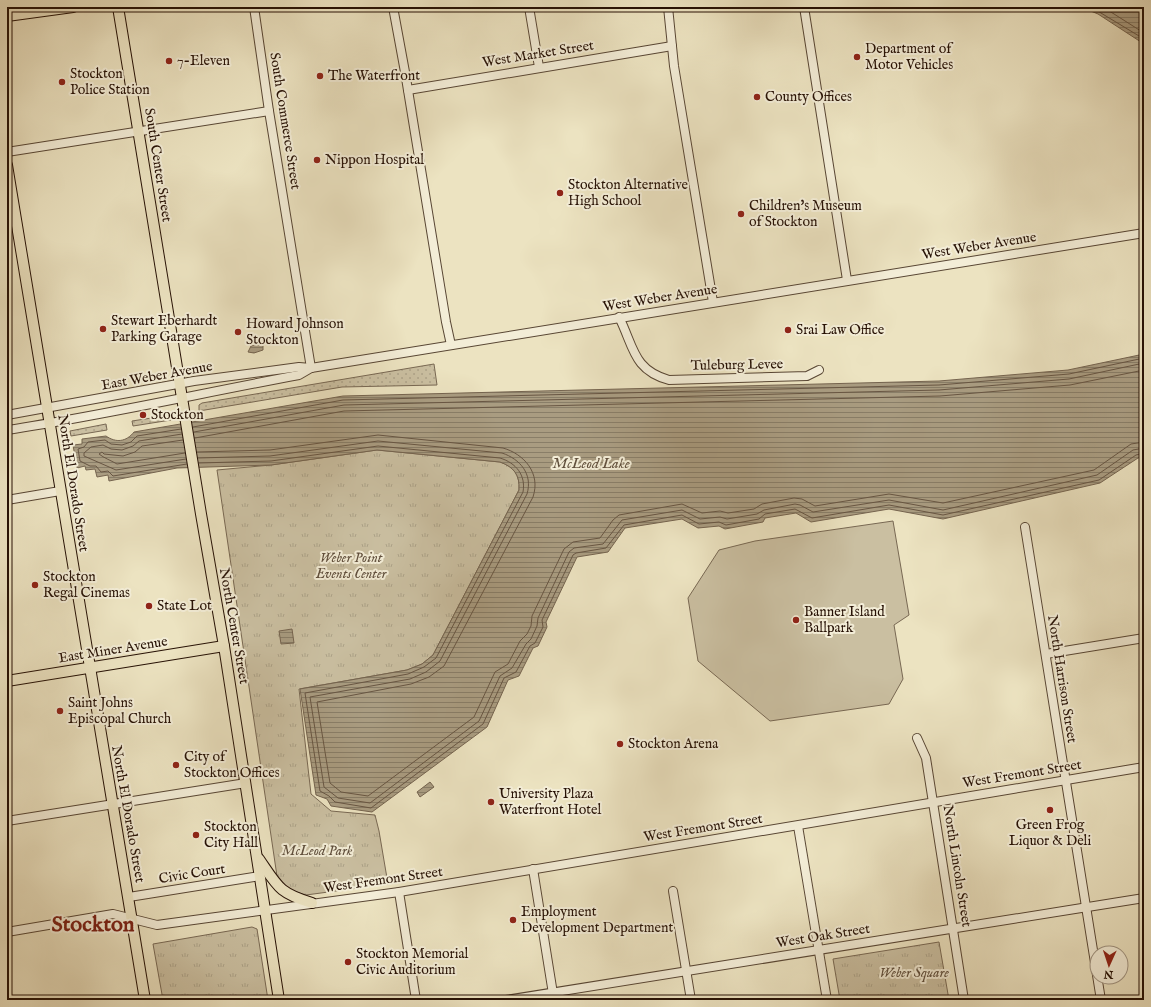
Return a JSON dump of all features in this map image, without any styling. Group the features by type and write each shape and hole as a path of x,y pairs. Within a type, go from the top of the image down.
{"main road":[{"path":"7,16 73,7"},
{"name":"South Center Street","path":"118,7 159,256"},
{"name":"North El Dorado Street","path":"7,165 145,1000"},
{"name":"North Center Street","path":"159,256 194,475 224,646 279,1000"},
{"name":"East Miner Avenue","path":"7,681 224,646"},
{"path":"257,856 282,891 293,897 312,903"}],"street":[{"name":"South Commerce Street","path":"254,7 269,111 311,368"},
{"path":"393,7 451,346"},
{"path":"529,7 539,68"},
{"path":"668,7 672,46 690,169 713,302"},
{"path":"804,7 847,280"},
{"name":"West Market Street","path":"408,90 672,46"},
{"path":"7,152 269,111"},
{"name":"West Weber Avenue","path":"182,398 198,393 299,375 311,368 1144,233"},
{"name":"Tuleburg Levee","path":"619,317 639,361 645,370 656,376 669,380 807,376 819,370"},
{"name":"East Weber Avenue","path":"7,415 47,409 179,383 299,367 311,368"},
{"name":"East Weber Avenue","path":"7,430 49,424 182,398"},
{"path":"7,500 60,491"},
{"name":"North Harrison Street","path":"1025,527 1101,1000"},
{"path":"1046,654 1144,638"},
{"name":"North Lincoln Street","path":"917,738 926,758 964,1000"},
{"name":"West Fremont Street","path":"7,932 113,914 157,925 265,909 399,892 1144,767"},
{"path":"7,821 246,783"},
{"path":"798,826 827,1000"},
{"path":"533,869 554,996"},
{"name":"Civic Court","path":"129,897 260,876"},
{"path":"673,891 691,1000"},
{"path":"399,892 416,1000"},
{"name":"West Oak Street","path":"506,1000 554,996 686,971 1144,898"}],"green space":[{"path":"434,364 437,385 342,387 199,411 199,405 202,403"},
{"path":"171,415 171,420 133,426 132,421"},
{"path":"106,424 107,430 71,436 70,431"},
{"name":"Weber Point Events Center","path":"377,450 500,462 509,466 515,472 519,490 433,655 422,664 407,670 299,689 311,794 331,811 375,815 388,884 306,895 290,890 278,883 217,470 271,465"},
{"name":"Banner Island Ballpark","path":"893,521 909,615 894,625 903,679 889,704 770,721 698,661 688,598 719,550 755,541"},
{"path":"252,927 257,929 268,1000 163,1000 153,944"},
{"name":"Weber Square","path":"939,942 949,1000 840,1000 833,959"}],"water":[{"path":"1081,7 1141,7 1144,9 1144,44 1098,14"},
{"path":"260,344 263,345 263,350 254,353 248,352 251,346"},
{"name":"McLeod Lake","path":"1144,354 1144,457 1138,458 1100,483 943,519 889,509 811,522 796,513 765,518 763,522 725,529 719,526 698,528 682,519 625,528 608,552 577,557 546,622 547,627 538,646 533,648 519,676 508,680 487,727 372,812 331,806 327,799 316,795 300,689 407,670 422,664 433,655 519,490 515,472 509,466 500,462 377,450 271,465 177,468 109,481 108,475 97,477 95,469 86,470 85,466 77,468 73,445 82,444 82,439 106,436 113,440 124,440 134,432 343,396 939,381 1068,370"},
{"path":"292,629 294,643 281,644 279,631"},
{"path":"430,782 434,787 420,797 417,792"}],"place":[{"name":"Department of Motor Vehicles","path":"857,57"},
{"name":"7-Eleven","path":"169,61"},
{"name":"The Waterfront","path":"320,76"},
{"name":"Stockton Police Station","path":"62,82"},
{"name":"County Offices","path":"757,97"},
{"name":"Nippon Hospital","path":"317,160"},
{"name":"Stockton Alternative High School","path":"560,193"},
{"name":"Children's Museum of Stockton","path":"741,214"},
{"name":"Stewart Eberhardt Parking Garage","path":"103,329"},
{"name":"Srai Law Office","path":"788,330"},
{"name":"Howard Johnson Stockton","path":"238,332"},
{"name":"Stockton","path":"143,415"},
{"name":"Stockton Regal Cinemas","path":"35,585"},
{"name":"State Lot","path":"149,606"},
{"name":"Banner Island Ballpark","path":"796,620"},
{"name":"Saint Johns Episcopal Church","path":"60,711"},
{"name":"Stockton Arena","path":"620,744"},
{"name":"City of Stockton Offices","path":"176,765"},
{"name":"University Plaza Waterfront Hotel","path":"491,802"},
{"name":"Green Frog Liquor & Deli","path":"1050,810"},
{"name":"Stockton City Hall","path":"196,835"},
{"name":"Employment Development Department","path":"513,920"},
{"name":"Stockton Memorial Civic Auditorium","path":"348,962"}],"district":[{"name":"Stockton","path":"93,925"}],"park label":[{"name":"McLeod Park","path":"317,851"}]}
